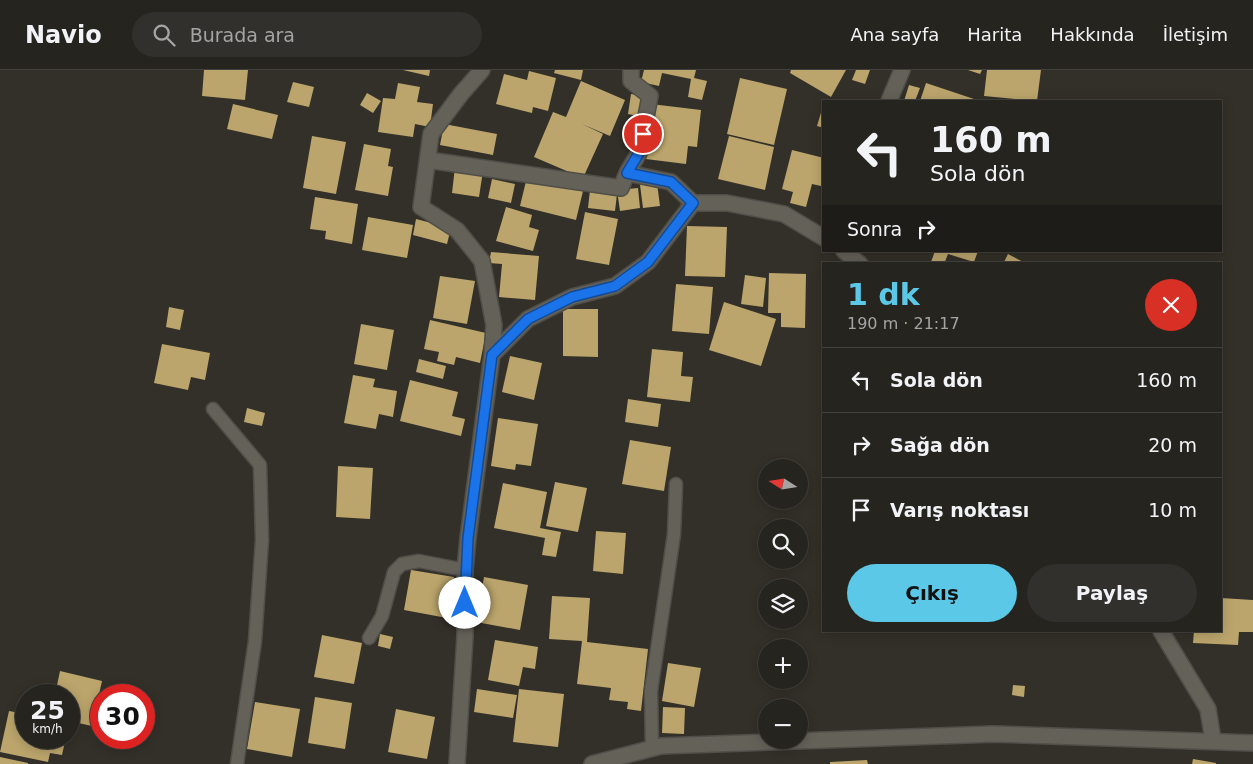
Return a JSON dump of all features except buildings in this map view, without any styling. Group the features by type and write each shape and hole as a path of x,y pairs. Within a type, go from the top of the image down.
{"street":[{"path":"457,764 465,636 465,570 492,355 494,325 482,261 457,230 421,207 431,134 482,70"},
{"path":"428,160 621,188 627,173 639,153 650,96 631,81 632,70"},
{"path":"889,100 902,70"},
{"path":"627,173 671,182 693,203 727,203 784,214 822,237"},
{"path":"492,355 528,319 572,297 615,286 648,262 693,203"},
{"path":"845,252 858,262"},
{"path":"1162,632 1208,709 1213,740"},
{"path":"592,764 652,747 994,734 1253,742"}],"lane":[{"path":"213,409 260,464 262,540 257,614 237,764"},
{"path":"652,747 651,691 674,534 676,484"},
{"path":"369,638 382,616 394,572 402,564 419,561 465,570"}],"route":[{"path":"465,603 465,570 468,538 492,355 528,319 572,297 615,286 648,262 693,203 671,182 627,173 639,153 643,134"}]}
